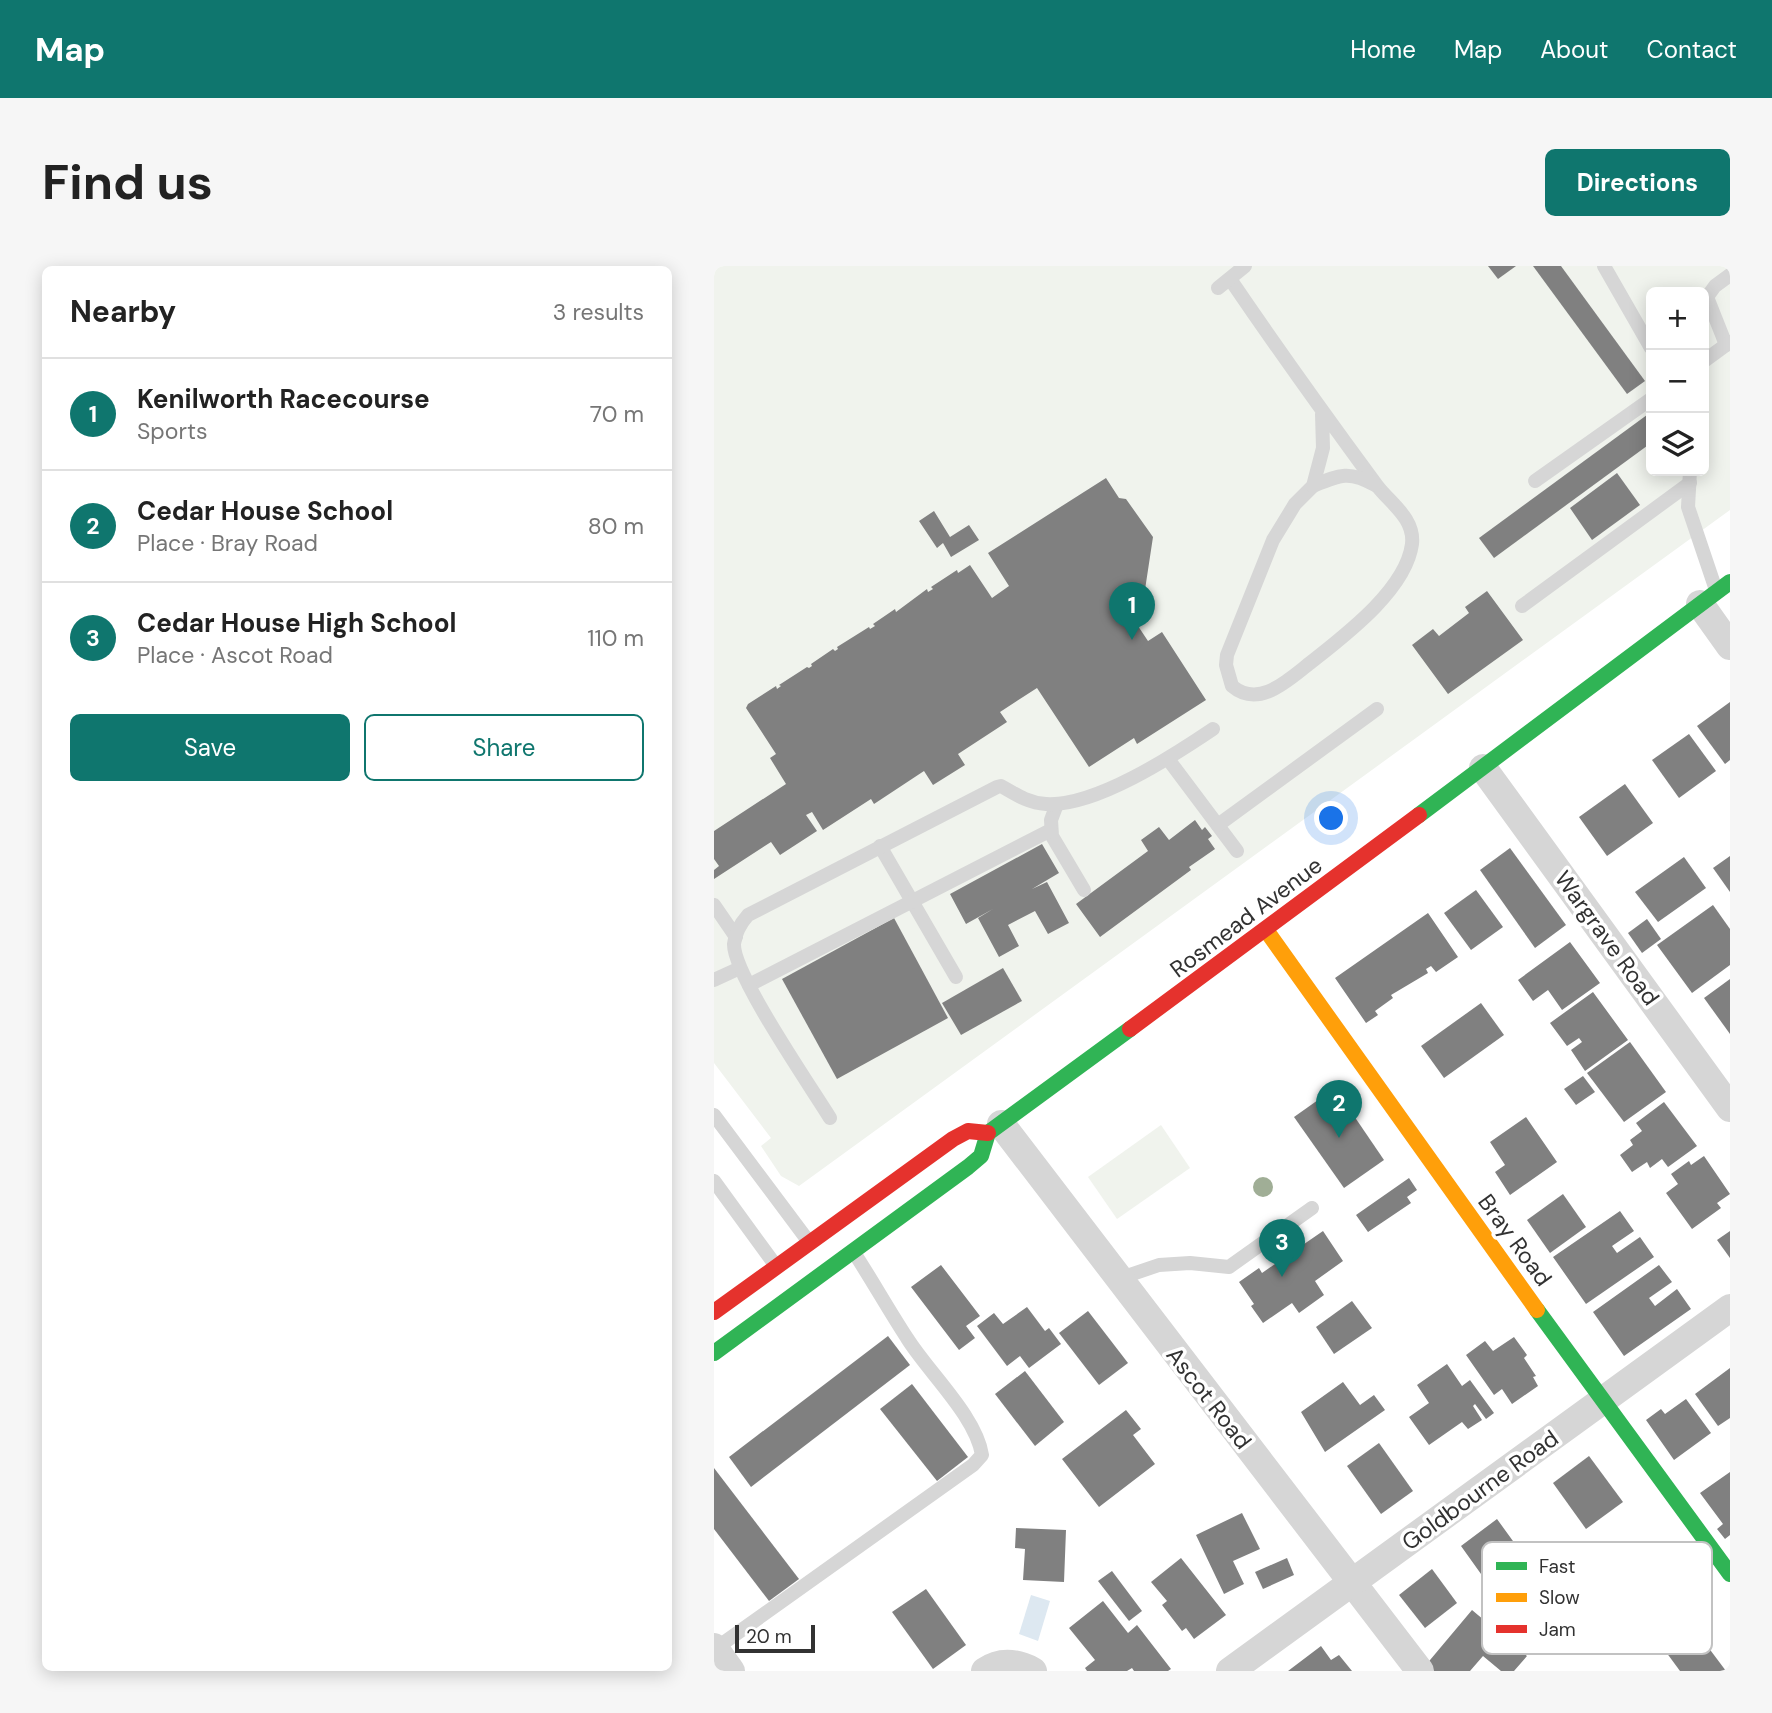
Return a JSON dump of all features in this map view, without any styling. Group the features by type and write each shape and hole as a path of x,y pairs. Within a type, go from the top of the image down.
{"main road":[{"name":"Rosmead Avenue","path":"714,1312 786,1279 819,1255 852,1251 981,1156 994,1128 1266,930 1715,593"},
{"name":"Bray Road","path":"1266,930 1462,1206 1707,1542"},
{"name":"Rosmead Avenue","path":"714,1353 786,1279 819,1255 953,1139 968,1131 994,1128"},
{"name":"Bray Road","path":"1712,1549 1730,1574"}],"street":[{"path":"1715,593 1730,646"},
{"name":"Wargrave Road","path":"1483,768 1730,1108"},
{"name":"Ascot Road","path":"994,1128 1118,1279 1420,1671"},
{"name":"Goldbourne Road","path":"1230,1671 1730,1308"},
{"path":"985,1671 1001,1663 1017,1664 1034,1671"}],"lane":[{"path":"1245,266 1224,283 1377,486 1401,511 1412,541 1405,567 1384,596 1317,658 1264,694 1246,695 1232,686 1226,665 1230,642 1273,540 1295,504 1313,486 1342,474 1377,486"},
{"path":"1604,266 1646,339"},
{"path":"1709,357 1728,343 1707,297 1715,286 1730,275"},
{"path":"1535,481 1646,403"},
{"path":"1313,486 1323,448 1322,414"},
{"path":"1690,477 1688,507 1715,593"},
{"path":"1522,606 1690,477"},
{"path":"1218,825 1377,709"},
{"path":"830,1118 740,968 734,945 742,922 756,910 998,787 1031,801 1057,804 1106,790 1168,759 1213,729"},
{"path":"1168,759 1237,851"},
{"path":"1057,804 1051,820 1051,830 1084,890"},
{"path":"749,985 1051,830"},
{"path":"880,846 956,977"},
{"path":"714,905 736,937"},
{"path":"714,980 740,968"},
{"path":"714,1115 819,1255"},
{"path":"714,1181 786,1279"},
{"path":"1118,1279 1159,1265 1190,1262 1229,1267 1312,1208"},
{"path":"720,1656 982,1455 977,1435 908,1340 852,1251"}],"shaded area":[{"path":"714,266 1730,266 1730,510 799,1186 781,1176 761,1146 771,1138 714,1063"},
{"path":"1161,1125 1190,1168 1117,1219 1088,1177"},
{"path":"1031,1595 1050,1601 1038,1641 1019,1634"}],"building":[{"path":"1488,266 1516,266 1498,279"},
{"path":"1533,266 1561,266 1645,381 1627,394"},
{"path":"1646,416 1646,447 1494,558 1479,538"},
{"path":"1617,473 1640,505 1592,540 1570,508"},
{"path":"1106,478 1119,498 1126,499 1153,537 1141,616 1134,620 1148,641 1162,632 1206,700 1137,744 1134,738 1089,767 1037,688 1000,712 1007,722 958,754 965,765 933,785 924,771 874,804 871,799 823,830 812,812 806,815 817,831 780,855 771,842 714,879 714,870 719,866 714,859 714,831 786,784 770,758 776,754 746,708 748,704 776,686 777,689 833,649 835,651 837,647 869,627 870,629 875,626 873,624 895,609 896,612 927,589 928,592 933,589 931,587 957,570 958,573 970,565 992,598 1009,586 988,553"},
{"path":"934,511 950,537 969,525 979,540 951,557 943,543 937,548 919,521"},
{"path":"1487,591 1523,640 1448,694 1412,645 1433,629 1439,636 1469,613 1465,607"},
{"path":"1730,702 1730,760 1725,764 1697,726"},
{"path":"1689,734 1716,771 1679,798 1652,760"},
{"path":"1625,784 1653,823 1607,856 1579,817"},
{"path":"1195,820 1202,830 1205,827 1212,836 1208,839 1215,849 1100,937 1076,904 1148,851 1141,840 1159,827 1169,840"},
{"path":"1042,844 1059,873 1032,889 1047,882 1069,923 1048,934 1035,911 1008,925 1019,946 999,957 978,918 993,909 966,924 950,894"},
{"path":"1510,848 1566,925 1535,948 1480,870"},
{"path":"1730,856 1730,892 1713,868"},
{"path":"1684,857 1706,888 1658,922 1635,892"},
{"path":"1476,890 1503,927 1471,950 1444,913"},
{"path":"1713,905 1730,929 1730,965 1692,993 1657,945"},
{"path":"1428,913 1458,957 1436,972 1431,966 1426,969 1428,973 1391,995 1393,998 1375,1011 1378,1015 1366,1023 1335,978"},
{"path":"894,918 948,1018 837,1079 782,979"},
{"path":"1647,919 1661,939 1642,953 1628,933"},
{"path":"1570,942 1600,983 1562,1010 1548,990 1533,1001 1518,980"},
{"path":"1003,968 1022,1001 961,1035 942,1003"},
{"path":"1730,979 1730,1034 1704,998"},
{"path":"1593,992 1628,1040 1585,1071 1571,1050 1582,1042 1579,1038 1567,1046 1550,1023"},
{"path":"1481,1003 1504,1035 1444,1078 1421,1046"},
{"path":"1630,1042 1666,1092 1624,1122 1587,1073"},
{"path":"1583,1076 1595,1092 1576,1105 1564,1089"},
{"path":"1335,1088 1384,1160 1344,1188 1294,1117"},
{"path":"1664,1102 1697,1146 1668,1167 1662,1159 1650,1168 1647,1162 1632,1172 1620,1155 1633,1145 1630,1140 1642,1131 1636,1123"},
{"path":"1526,1117 1557,1162 1510,1195 1495,1172 1505,1165 1490,1142"},
{"path":"1704,1156 1730,1194 1717,1203 1721,1208 1692,1229 1666,1193 1678,1184 1671,1174 1689,1161 1691,1165"},
{"path":"1409,1178 1417,1190 1407,1197 1411,1203 1368,1232 1356,1215"},
{"path":"1563,1194 1586,1227 1550,1253 1527,1220"},
{"path":"1620,1211 1634,1231 1612,1246 1617,1253 1640,1237 1654,1257 1586,1304 1553,1257"},
{"path":"1323,1231 1343,1261 1315,1281 1324,1295 1299,1313 1292,1303 1263,1323 1239,1282 1259,1268 1262,1273"},
{"path":"1730,1231 1730,1258 1717,1240"},
{"path":"941,1265 980,1316 966,1326 975,1338 959,1350 911,1287"},
{"path":"1659,1265 1672,1282 1649,1298 1655,1306 1677,1289 1691,1309 1624,1356 1593,1312"},
{"path":"1352,1301 1372,1328 1334,1354 1316,1327"},
{"path":"1027,1307 1045,1331 1049,1328 1061,1344 1029,1368 1020,1356 1007,1366 977,1326 994,1313 1003,1324"},
{"path":"1088,1311 1128,1363 1099,1385 1059,1333"},
{"path":"888,1336 910,1365 751,1487 729,1457"},
{"path":"1514,1337 1527,1355 1524,1358 1536,1376 1533,1377 1538,1386 1512,1404 1502,1389 1494,1395 1466,1355 1485,1341 1493,1351"},
{"path":"1447,1364 1462,1386 1470,1380 1494,1413 1486,1419 1475,1404 1473,1406 1482,1420 1468,1429 1462,1422 1429,1445 1409,1417 1429,1403 1417,1385"},
{"path":"1730,1368 1730,1418 1718,1426 1695,1394"},
{"path":"1025,1371 1064,1422 1035,1446 995,1394"},
{"path":"1343,1382 1360,1405 1374,1395 1385,1410 1325,1452 1301,1412"},
{"path":"912,1384 968,1457 937,1481 880,1409"},
{"path":"1686,1399 1711,1433 1674,1460 1646,1420 1661,1409 1665,1414"},
{"path":"1126,1410 1141,1429 1133,1435 1155,1464 1099,1507 1062,1459"},
{"path":"1379,1443 1413,1491 1381,1514 1347,1466"},
{"path":"1589,1456 1623,1502 1586,1529 1553,1483"},
{"path":"714,1468 799,1579 769,1601 714,1529"},
{"path":"1730,1472 1730,1535 1725,1539 1717,1529 1723,1524 1700,1493"},
{"path":"1242,1513 1260,1549 1233,1561 1244,1584 1224,1594 1196,1535"},
{"path":"1497,1519 1514,1542 1482,1542 1481,1574 1461,1546"},
{"path":"1016,1528 1066,1530 1064,1582 1023,1580 1025,1549 1015,1548"},
{"path":"1181,1558 1226,1615 1194,1639 1186,1628 1182,1631 1162,1605 1167,1601 1151,1582"},
{"path":"1287,1558 1294,1575 1263,1589 1255,1572"},
{"path":"1432,1569 1457,1603 1425,1628 1399,1595"},
{"path":"1112,1571 1142,1611 1129,1621 1098,1581"},
{"path":"926,1589 966,1645 933,1669 892,1612"},
{"path":"1103,1601 1128,1633 1137,1625 1171,1669 1087,1671 1085,1668 1095,1660 1069,1628"},
{"path":"1472,1610 1482,1618 1482,1654 1527,1656 1514,1671 1501,1671 1483,1656 1470,1671 1431,1671 1425,1666"},
{"path":"1321,1646 1331,1660 1339,1655 1352,1671 1288,1671"},
{"path":"1712,1652 1726,1671 1680,1671 1667,1654"}],"traffic: fast":[{"path":"1419,815 1730,582"},
{"path":"714,1353 968,1167 981,1156 988,1133 1130,1029"},
{"path":"1537,1310 1707,1542"},
{"path":"1712,1549 1730,1574"}],"traffic: slow":[{"path":"1266,930 1537,1310"}],"traffic: jam":[{"path":"1130,1029 1419,815"},
{"path":"714,1312 953,1139 968,1131 988,1133"}],"place":[{"name":"Kenilworth Racecourse","path":"1132,640"},
{"name":"Cedar House School","path":"1339,1138"},
{"name":"Cedar House High School","path":"1282,1277"}]}
